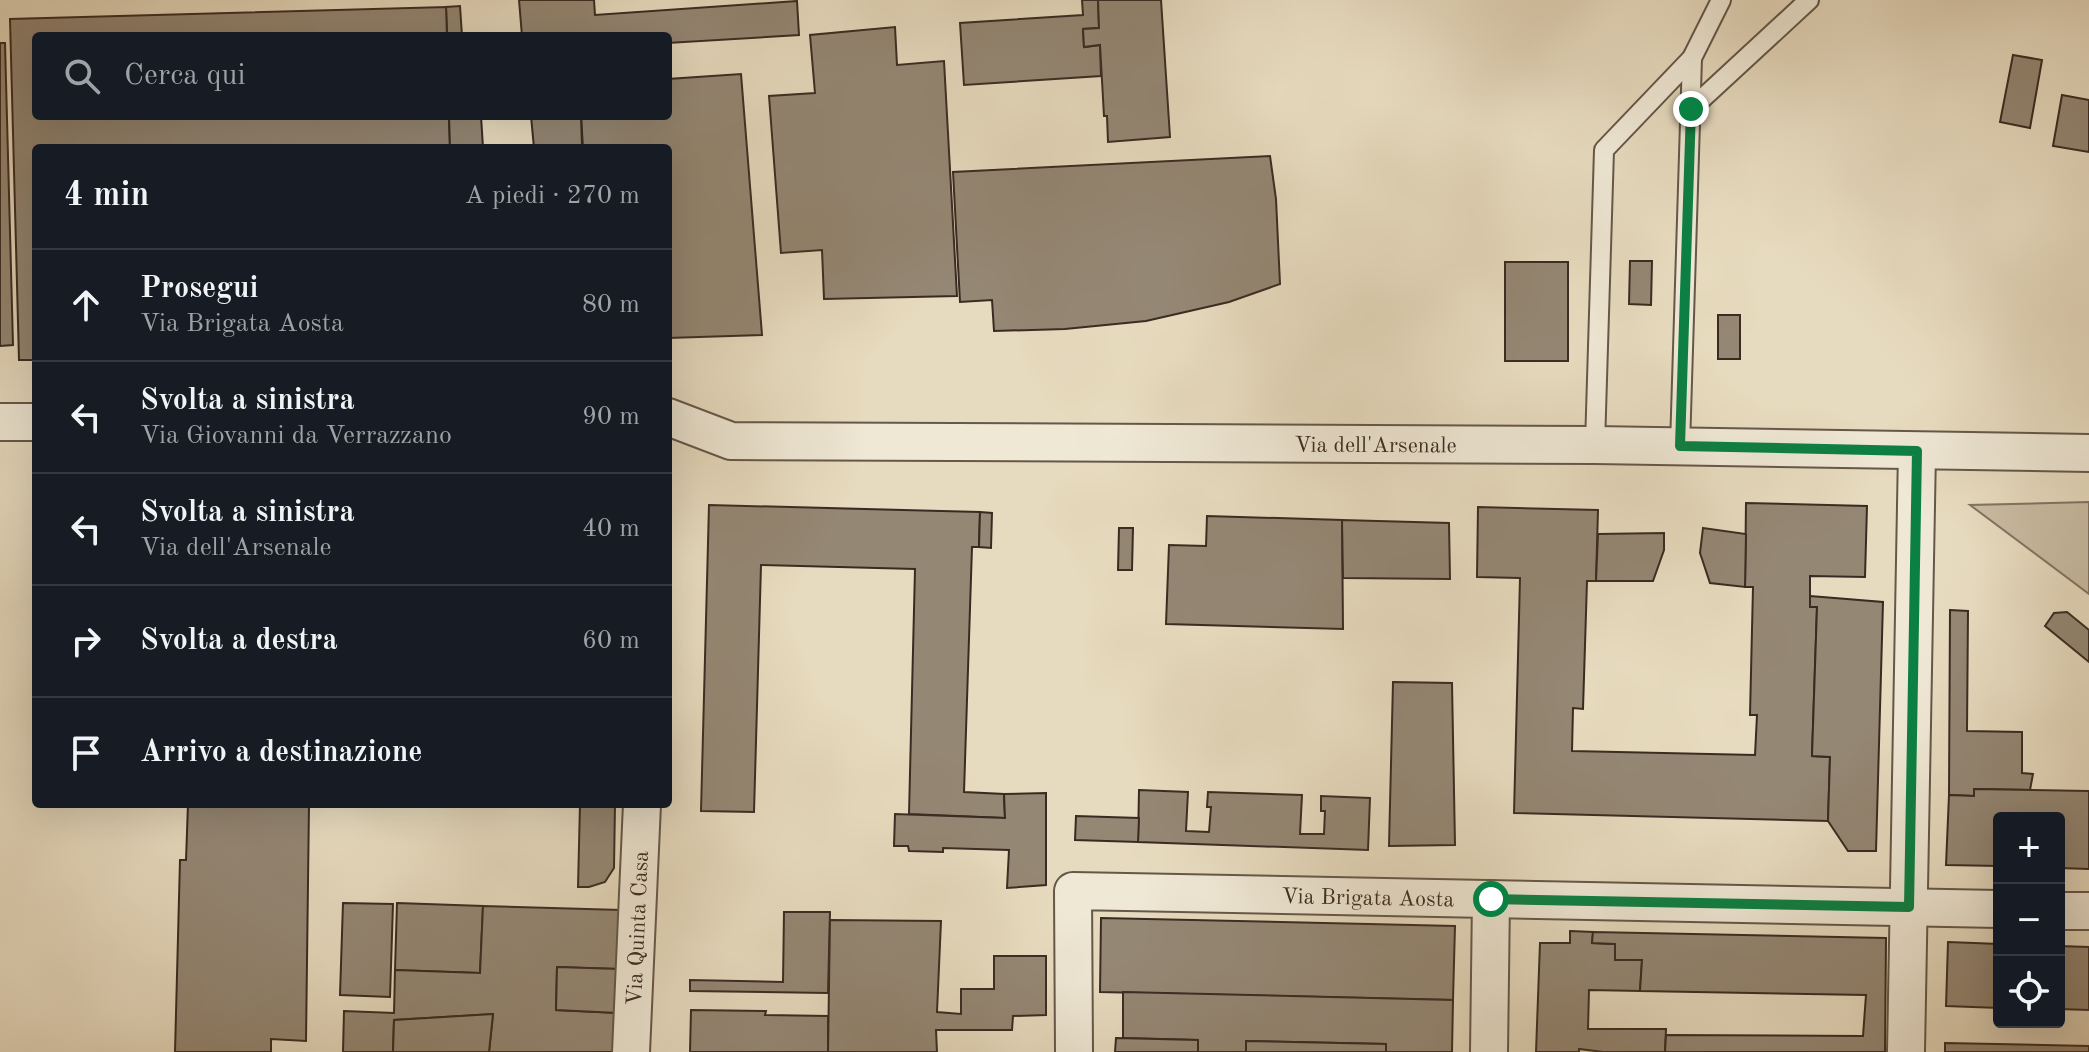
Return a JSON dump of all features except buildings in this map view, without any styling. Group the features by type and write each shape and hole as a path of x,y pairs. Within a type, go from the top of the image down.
{"street":[{"name":"Via dell'Arsenale","path":"672,419 731,441 1595,445 2089,453"},
{"path":"0,422 32,422"},
{"path":"1906,1052 1917,451"},
{"name":"Via Quinta Casa","path":"631,1052 642,808"},
{"name":"Via Brigata Aosta","path":"1074,1052 1073,891 1993,909"},
{"path":"1489,1052 1491,899"},
{"path":"2065,911 2089,911"}],"lane":[{"path":"1595,445 1604,150 1692,58 1721,0"},
{"path":"1691,109 1809,0"},
{"path":"1680,446 1692,58"}],"shaded area":[{"path":"2089,502 2089,594 1970,505"}],"route":[{"path":"1491,899 1909,907 1917,451 1680,446 1691,109"}]}
